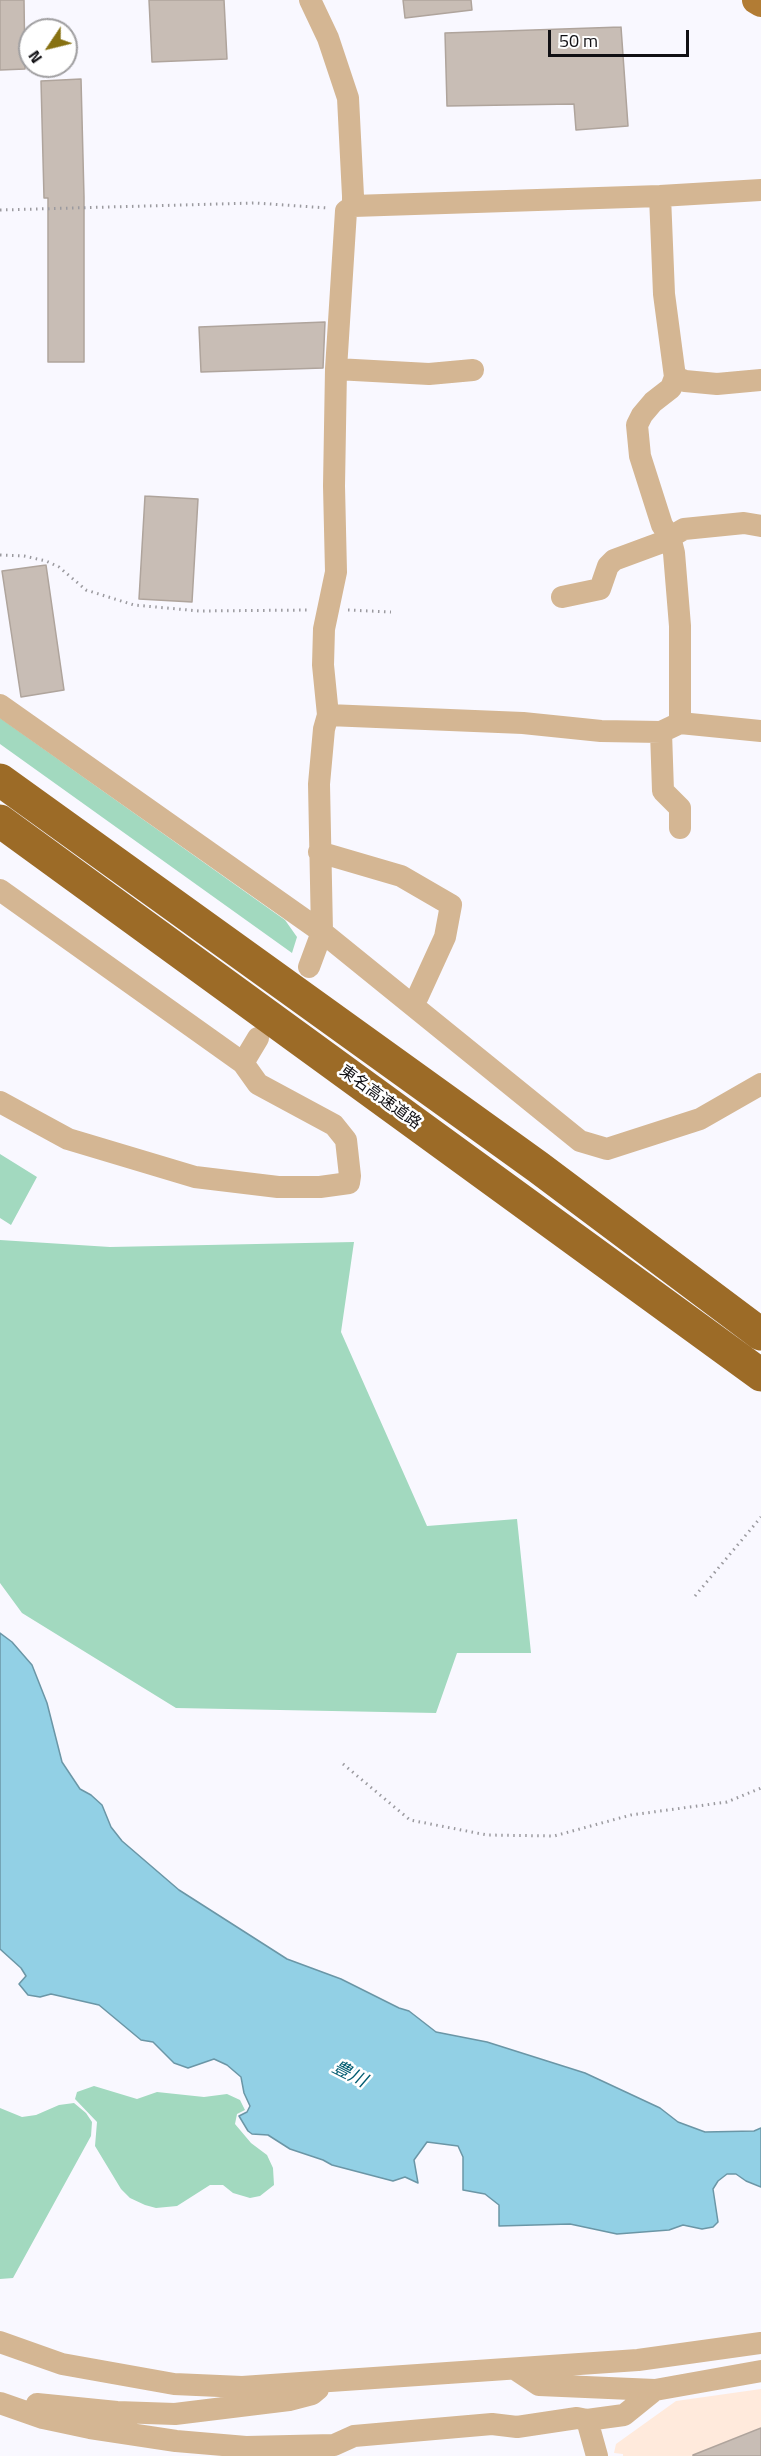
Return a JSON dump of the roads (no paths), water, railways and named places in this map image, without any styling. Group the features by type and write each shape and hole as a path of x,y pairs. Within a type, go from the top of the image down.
{"highway":[{"path":"0,780 538,1167 761,1334"},
{"name":"東名高速道路","path":"0,821 761,1375"}],"main road":[{"path":"756,0 761,3"}],"street":[{"path":"309,967 322,932 319,784 324,729 328,715 323,665 324,629 336,572 334,486 336,369 350,208 352,142 348,98 328,38 310,0"},
{"path":"350,208 761,190"},
{"path":"660,196 664,294 675,377 671,388 653,402 637,425 640,456 662,525 670,537 674,553 680,626 663,791 680,808 680,828"},
{"path":"336,369 429,374 473,370"},
{"path":"675,377 685,381 717,384 761,380"},
{"path":"562,597 600,589 608,566 614,560 660,543 684,529 744,523 761,526"},
{"path":"0,705 322,932 580,1141 607,1149 700,1119 761,1084"},
{"path":"328,715 523,723 601,731 670,727 761,731"},
{"path":"319,852 401,876 451,905 445,937 418,996 411,1004"},
{"path":"0,890 243,1063 258,1084 334,1125 346,1140 349,1183 320,1187 278,1187 195,1177 68,1139 0,1102"},
{"path":"243,1063 258,1038"},
{"path":"0,2342 62,2364 174,2384 242,2387 638,2360 761,2343"},
{"path":"515,2369 539,2385 655,2390 761,2371"},
{"path":"3,2404 15,2402 117,2412 175,2414 289,2400 312,2394 320,2387 320,2381"},
{"path":"3,2404 43,2418 90,2428 246,2451 333,2445 354,2436 492,2424 517,2427 577,2418 587,2420 624,2415 655,2390"},
{"path":"587,2420 597,2456"}],"water":[{"name":"豊川","path":"0,1633 12,1642 32,1665 47,1703 62,1762 80,1789 102,1805 111,1827 122,1841 179,1890 287,1959 341,1979 409,2011 436,2032 487,2042 585,2073 660,2108 678,2122 705,2132 754,2131 761,2128 761,2187 736,2174 727,2174 718,2181 713,2189 718,2222 713,2227 702,2229 683,2225 669,2230 617,2234 570,2224 499,2226 499,2205 485,2194 463,2190 463,2157 458,2146 427,2142 414,2160 418,2183 405,2177 393,2181 332,2165 290,2149 268,2135 252,2134 248,2131 239,2116 247,2112 250,2106 244,2093 241,2077 227,2065 214,2059 188,2068 174,2063 153,2042 141,2040 99,2005 51,1994 40,1997 28,1995 19,1984 26,1976 21,1968 0,1949"}]}
